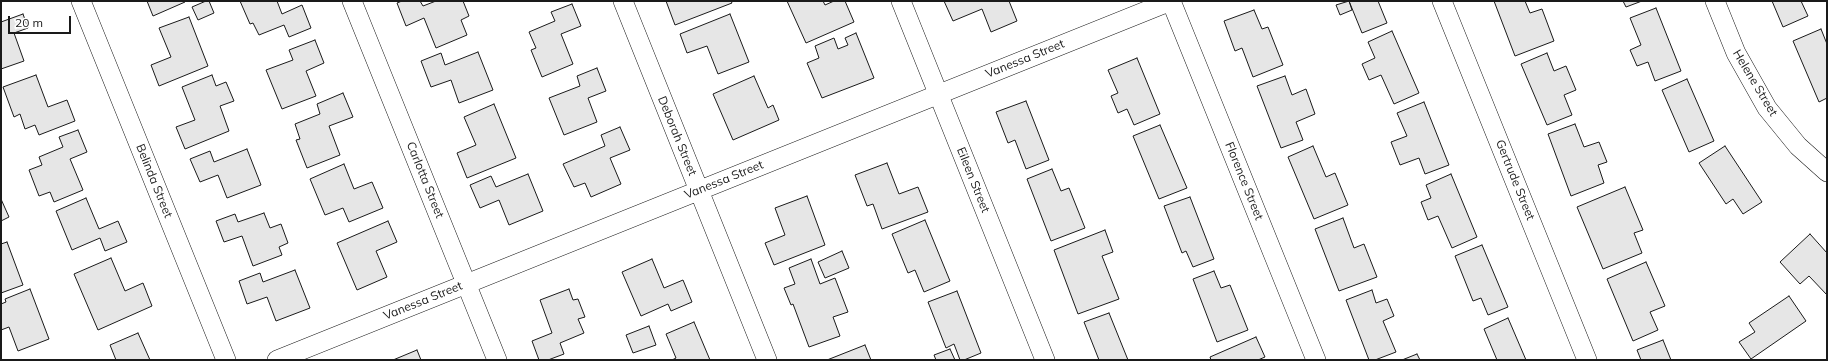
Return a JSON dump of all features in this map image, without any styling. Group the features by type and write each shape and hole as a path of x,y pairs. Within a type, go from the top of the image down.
{"street":[{"name":"Belinda Street","path":"81,1 226,360"},
{"name":"Carlotta Street","path":"352,1 497,360"},
{"name":"Deborah Street","path":"623,1 767,360"},
{"name":"Eileen Street","path":"901,1 1045,360"},
{"name":"Vanessa Street","path":"278,360 1171,1"},
{"name":"Florence Street","path":"1171,1 1316,360"},
{"name":"Gertrude Street","path":"1442,1 1587,360"},
{"name":"Helene Street","path":"1715,1 1736,54 1767,108 1798,146 1827,172"}],"building":[{"path":"147,1 184,1 185,2 153,16"},
{"path":"209,1 214,13 198,20 192,7"},
{"path":"240,1 277,1 282,14 302,5 311,28 289,37 284,25 259,35 253,23 250,24"},
{"path":"402,1 420,1 423,6 436,1 463,1 469,16 461,20 467,35 436,48 424,18 406,26 397,3"},
{"path":"666,1 731,1 732,3 675,25"},
{"path":"787,1 823,1 825,5 834,1 845,1 854,22 806,43"},
{"path":"944,1 1009,1 1017,21 991,32 982,9 953,21"},
{"path":"1349,1 1378,1 1387,23 1362,33"},
{"path":"1349,1 1352,10 1340,15 1336,5"},
{"path":"1494,1 1525,1 1530,13 1542,9 1554,41 1515,56"},
{"path":"1623,1 1642,1 1626,7"},
{"path":"1772,1 1801,1 1808,16 1783,27"},
{"path":"572,4 581,26 561,34 573,64 542,77 531,50 536,48 529,32 555,21 551,12"},
{"path":"1656,8 1681,71 1655,81 1648,62 1637,66 1630,50 1641,45 1630,18"},
{"path":"1254,10 1262,29 1268,27 1283,65 1253,77 1242,48 1235,51 1224,21"},
{"path":"23,14 28,28 14,33 24,61 1,69 1,22"},
{"path":"730,14 749,62 718,74 707,46 687,53 680,34"},
{"path":"189,17 208,66 159,86 151,65 171,57 159,28"},
{"path":"1821,29 1827,44 1827,98 1819,102 1793,41"},
{"path":"1392,31 1419,93 1394,104 1381,75 1369,80 1362,64 1375,58 1368,42"},
{"path":"856,33 874,78 822,98 807,63 819,58 815,46 834,38 838,49 848,45 845,38"},
{"path":"315,40 324,63 306,71 316,96 282,109 266,70 293,60 289,50"},
{"path":"478,52 493,90 459,103 451,80 431,87 421,61 441,53 445,65"},
{"path":"1547,53 1554,71 1566,66 1576,90 1564,95 1572,115 1547,125 1521,64"},
{"path":"1137,58 1160,114 1134,125 1127,109 1118,113 1111,96 1118,93 1108,70"},
{"path":"597,68 606,91 588,98 597,122 564,135 549,98 580,86 577,76"},
{"path":"36,75 48,107 67,100 75,121 39,135 35,125 25,129 20,114 14,117 3,87"},
{"path":"212,75 216,86 226,82 234,101 220,106 229,131 185,149 176,127 195,120 182,87"},
{"path":"754,76 768,108 773,105 779,120 733,140 713,94"},
{"path":"1285,76 1292,95 1306,89 1315,114 1296,122 1303,140 1281,148 1257,86"},
{"path":"1687,79 1714,141 1689,152 1662,90"},
{"path":"343,93 353,117 329,126 340,155 307,168 296,140 300,139 295,124 320,114 317,104"},
{"path":"1026,101 1049,160 1026,169 1015,140 1008,143 996,112"},
{"path":"1424,102 1449,165 1425,174 1419,158 1400,165 1391,142 1407,136 1397,113"},
{"path":"494,104 516,158 467,178 457,153 476,145 464,117"},
{"path":"1575,124 1584,147 1599,142 1607,162 1598,165 1604,183 1571,196 1548,134"},
{"path":"1160,125 1187,188 1159,199 1133,136"},
{"path":"620,127 630,150 610,158 621,184 591,197 585,183 574,187 563,164 605,146 601,135"},
{"path":"78,130 87,152 70,159 83,190 54,202 50,192 39,196 29,170 42,165 39,157 63,147 59,137"},
{"path":"1313,146 1326,177 1335,173 1348,205 1314,219 1288,157"},
{"path":"1725,146 1762,202 1743,214 1733,199 1726,204 1699,163"},
{"path":"247,149 261,185 227,198 218,175 200,182 190,159 210,151 214,162"},
{"path":"887,163 899,194 918,187 928,212 882,229 873,204 867,206 855,175"},
{"path":"344,164 354,189 372,182 383,208 349,222 343,208 325,215 310,179"},
{"path":"1052,169 1061,191 1069,188 1085,228 1051,241 1027,179"},
{"path":"528,174 543,211 509,225 499,200 480,208 470,185 491,176 496,187"},
{"path":"1451,174 1477,237 1452,248 1438,216 1428,220 1421,202 1431,198 1426,185"},
{"path":"1625,187 1643,230 1634,233 1642,253 1603,269 1577,207"},
{"path":"807,196 825,245 774,265 765,243 785,235 775,208"},
{"path":"1190,197 1214,259 1193,267 1186,251 1182,253 1164,206"},
{"path":"86,198 99,229 118,221 127,242 105,251 100,238 72,250 56,211"},
{"path":"1,199 9,217 1,221"},
{"path":"264,213 270,228 281,224 288,243 279,247 282,255 253,266 242,236 224,242 216,221 235,214 238,222"},
{"path":"1343,218 1354,248 1364,244 1377,277 1339,291 1315,229"},
{"path":"925,220 950,281 924,292 915,270 908,273 892,234"},
{"path":"388,221 397,242 376,251 387,277 357,290 337,243"},
{"path":"1105,230 1113,252 1102,256 1119,299 1078,314 1054,250"},
{"path":"1810,234 1827,253 1827,295 1809,276 1800,284 1780,262"},
{"path":"7,242 23,285 1,293 1,244"},
{"path":"1482,245 1508,307 1488,315 1481,298 1473,301 1455,256"},
{"path":"842,251 849,268 825,278 818,262"},
{"path":"111,258 125,291 143,283 152,306 98,330 74,274"},
{"path":"652,259 664,288 683,280 692,302 671,311 668,304 641,316 622,272"},
{"path":"811,259 820,284 835,278 848,312 833,317 840,336 809,347 793,304 791,305 784,288 795,284 789,268"},
{"path":"1646,262 1665,306 1650,312 1658,330 1633,341 1607,279"},
{"path":"295,270 310,308 276,321 267,297 247,304 239,281 260,273 263,282"},
{"path":"1214,271 1221,288 1230,285 1248,330 1217,342 1193,279"},
{"path":"30,289 49,339 18,351 9,327 1,330 1,304 6,302 5,299"},
{"path":"569,289 573,300 578,299 585,317 578,319 584,333 560,343 564,354 548,360 539,360 532,341 552,333 540,300"},
{"path":"1372,290 1376,303 1387,299 1394,316 1383,321 1396,352 1375,360 1369,360 1346,300"},
{"path":"957,291 981,353 964,360 960,360 954,344 946,348 928,302"},
{"path":"1789,296 1806,321 1751,359 1739,342 1755,332 1749,323"},
{"path":"1109,313 1128,360 1099,360 1084,322"},
{"path":"1508,318 1526,360 1497,360 1484,329"},
{"path":"694,322 710,360 672,360 676,358 666,334"},
{"path":"649,326 656,345 633,353 626,335"},
{"path":"138,333 150,360 116,360 110,345"},
{"path":"1256,337 1265,357 1258,360 1211,360 1210,357"},
{"path":"1663,340 1671,360 1641,360 1637,350"},
{"path":"865,345 871,360 827,360"},
{"path":"950,349 955,360 936,360 934,355"},
{"path":"417,350 421,360 393,360"},
{"path":"1417,354 1420,360 1402,360"}]}
